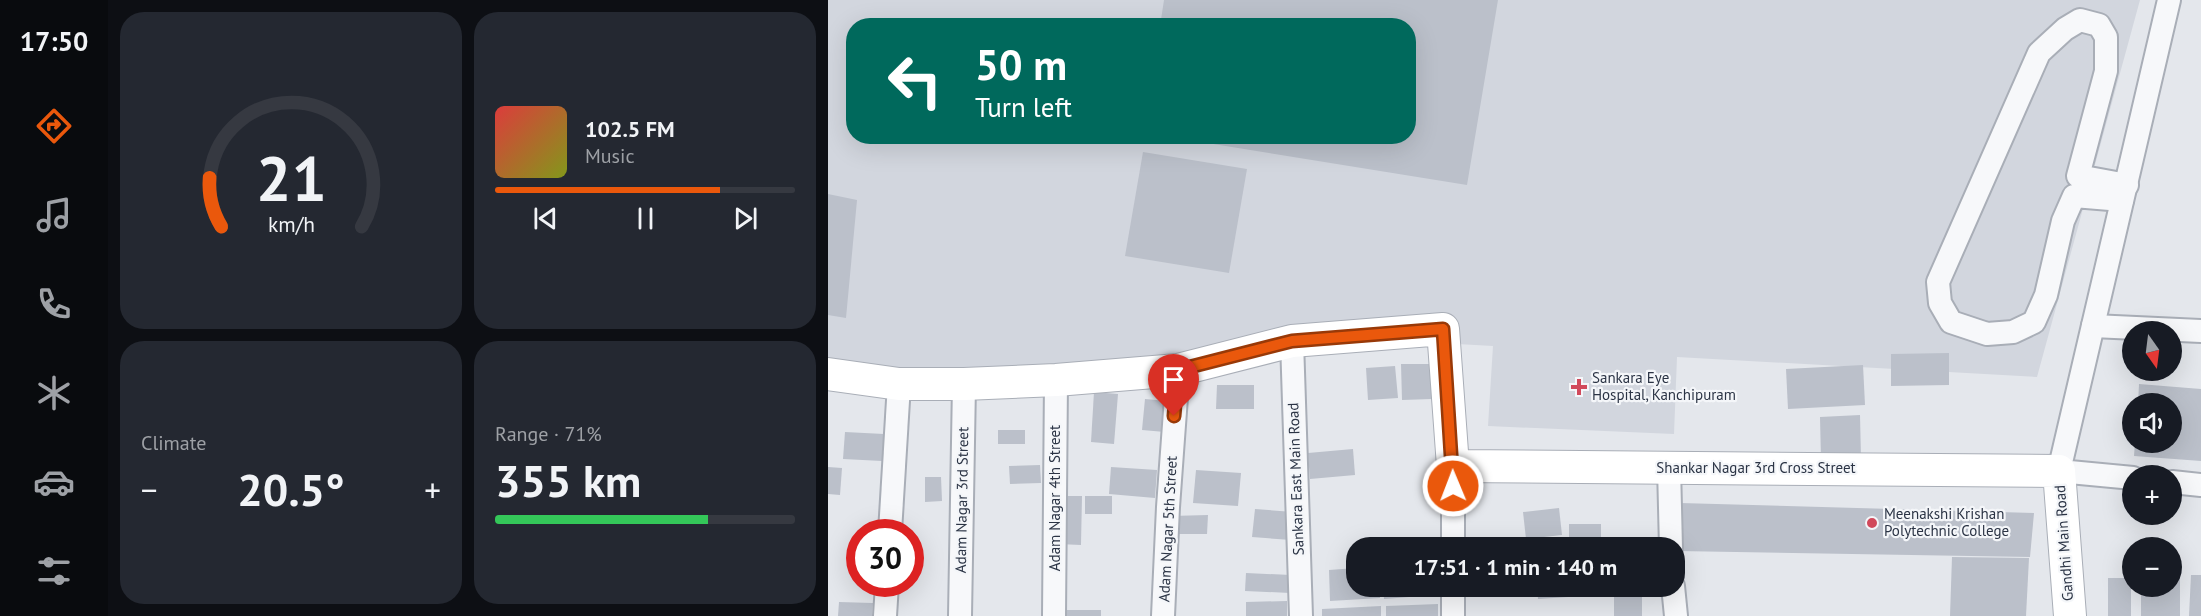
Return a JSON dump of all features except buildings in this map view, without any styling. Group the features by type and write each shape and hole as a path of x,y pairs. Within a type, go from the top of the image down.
{"street":[{"path":"2122,477 2059,471 2169,0"},
{"path":"2080,20 2099,25 2106,37 2106,71 2076,186 2063,221 2046,295 2034,322 2013,332 1987,334 1952,322 1940,303 1938,282 2039,53 2065,28 2080,20"},
{"path":"2076,186 2125,192"},
{"path":"2093,326 2201,331"},
{"path":"828,374 899,384 1056,380 1178,370 1292,341 1443,329 1452,466 1453,537"},
{"name":"Sankara East Main Road","path":"1292,341 1301,616"},
{"name":"Adam Nagar 5th Street","path":"1163,616 1178,370"},
{"name":"Adam Nagar 4th Street","path":"1054,616 1056,380"},
{"path":"891,519 899,384"},
{"name":"Adam Nagar 3rd Street","path":"960,616 964,384"},
{"name":"Shankar Nagar 3rd Cross Street","path":"1452,466 2059,471"},
{"path":"1669,467 1671,537"},
{"name":"Gandhi Main Road","path":"2059,471 2070,616"},
{"path":"2182,483 2201,484"},
{"path":"885,616 886,597"},
{"path":"1453,597 1453,616"},
{"path":"1674,597 1676,616"}],"shaded area":[{"path":"828,0 2140,0 2037,377 1677,357 1674,434 1488,426 1493,346 1439,343 828,384"}],"place":[{"name":"Sankara Eye Hospital, Kanchipuram","path":"1579,387"},
{"name":"Meenakshi Krishan Polytechnic College","path":"1872,523"}],"route":[{"path":"1174,416 1178,370 1292,341 1443,329 1453,486"}]}
